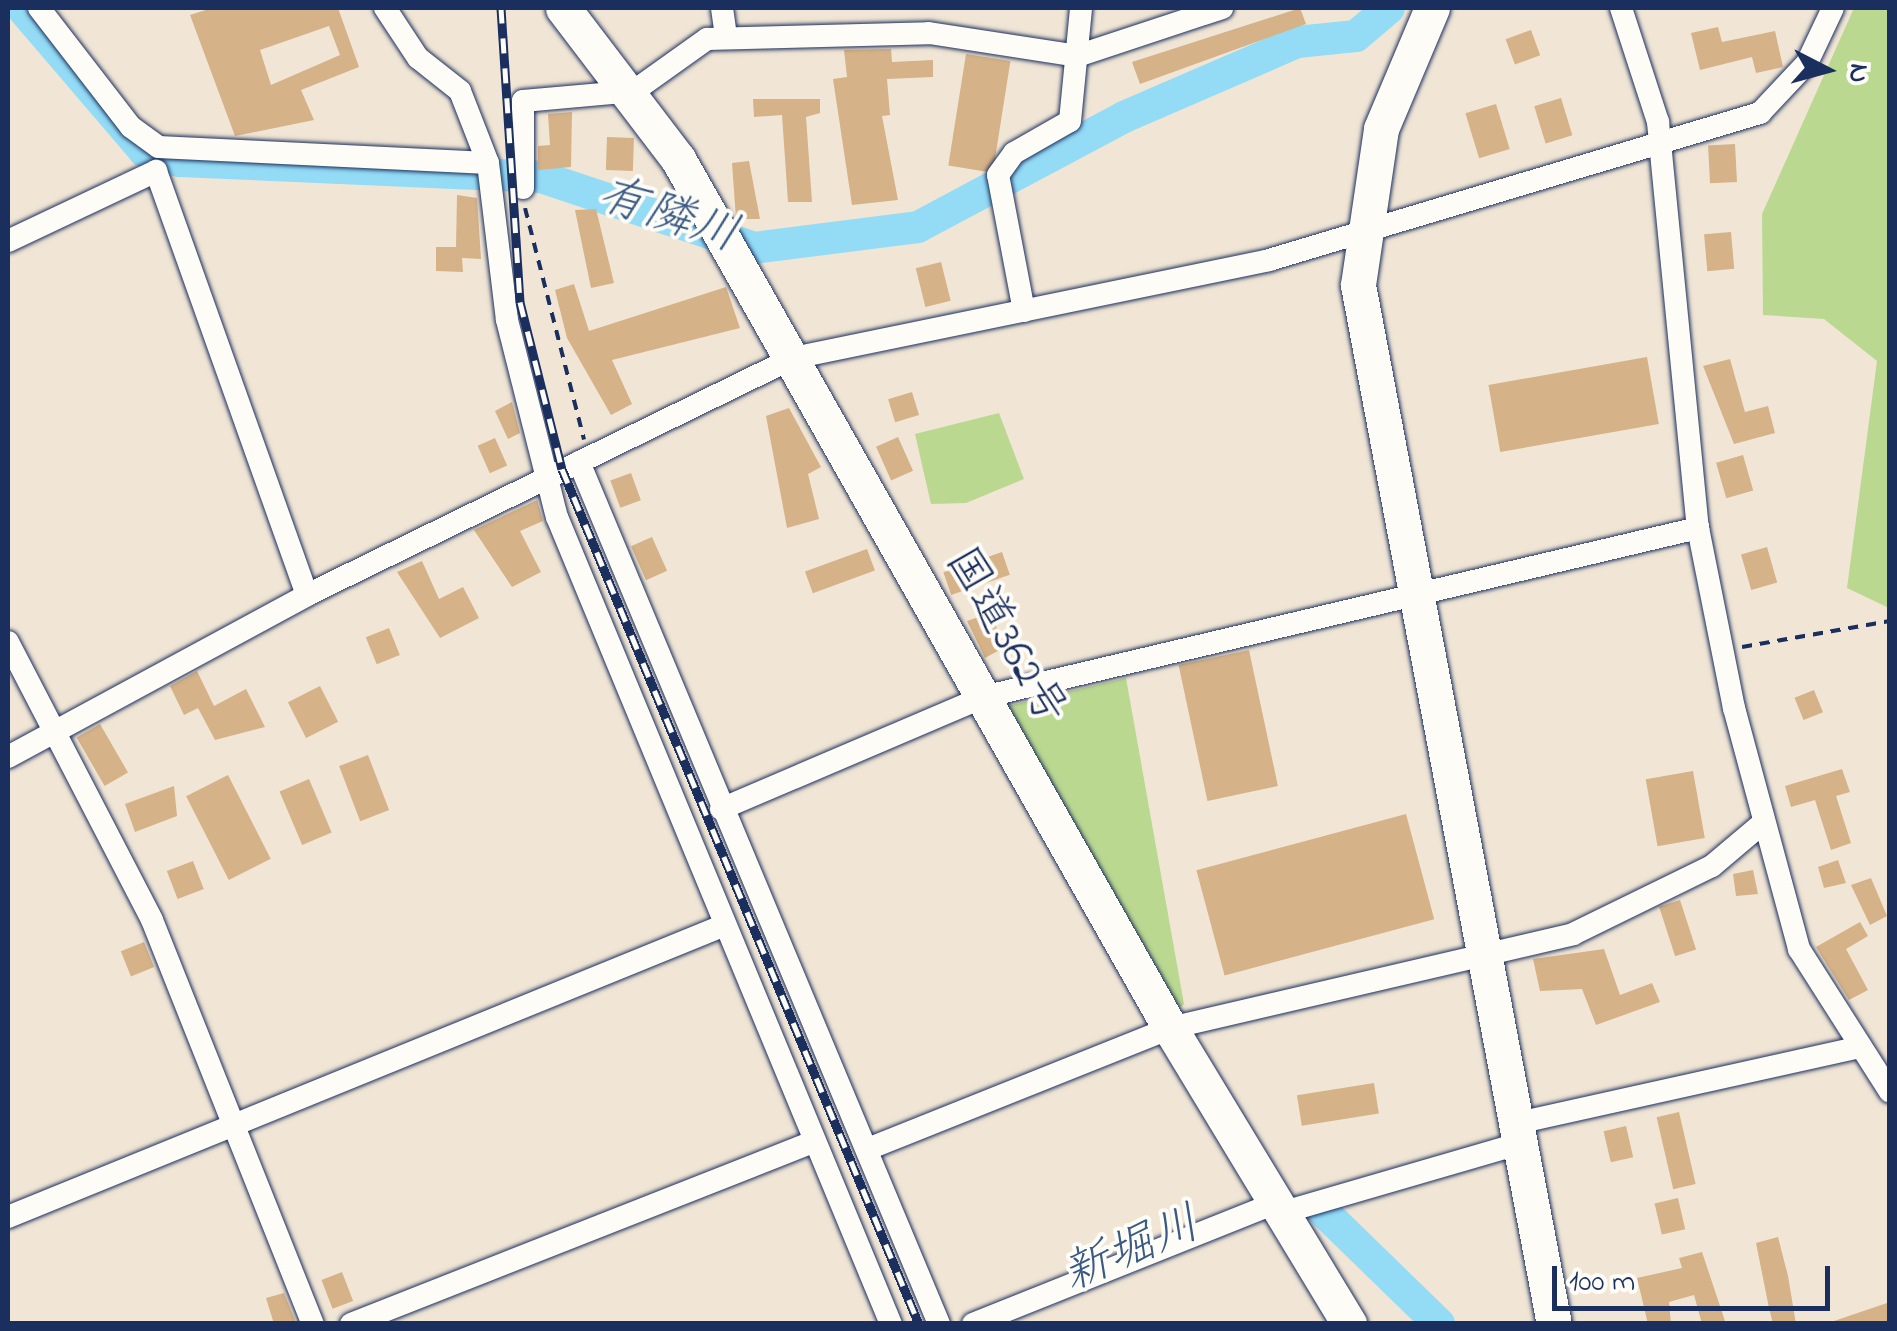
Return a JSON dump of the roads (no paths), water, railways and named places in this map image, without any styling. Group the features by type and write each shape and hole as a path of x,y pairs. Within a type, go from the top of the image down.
{"highway":[{"name":"国道362号","path":"562,8 634,92 724,240 1170,1028 1349,1324"},
{"path":"1432,8 1380,129 1361,232 1362,328 1416,592 1479,953 1554,1324"}],"street":[{"path":"39,8 156,161 307,595"},
{"path":"384,8 418,58 460,90 488,163 507,320 868,1148 939,1324"},
{"path":"523,177 523,100 634,92 725,21 749,8"},
{"path":"1024,311 998,175 1014,153 1070,121 1080,8"},
{"path":"725,21 929,33 1076,56 1222,8"},
{"path":"1621,8 1661,146 1698,528 1720,651 1799,949 1855,1048 1890,1092"},
{"path":"8,757 307,595 793,358 1024,311 1361,232 1661,146 1760,113 1807,63 1833,8"},
{"path":"8,241 156,161 488,163"},
{"path":"568,467 726,925 891,1324"},
{"path":"721,809 983,697 1698,528"},
{"path":"8,642 152,920 237,1123 313,1324"},
{"path":"868,1148 1170,1028 1572,934 1712,866 1764,822"},
{"path":"8,1217 726,925"},
{"path":"973,1324 1281,1207 1516,1134 1855,1048"},
{"path":"351,1324 814,1142"}],"waterway":[{"name":"有隣川","path":"22,8 144,151 180,161 541,177 754,248 918,227 1124,117 1297,42 1356,36 1389,8"},
{"name":"新堀川","path":"1323,1211 1439,1324"}],"railway":[{"path":"501,8 520,302 562,469 919,1324"}]}
